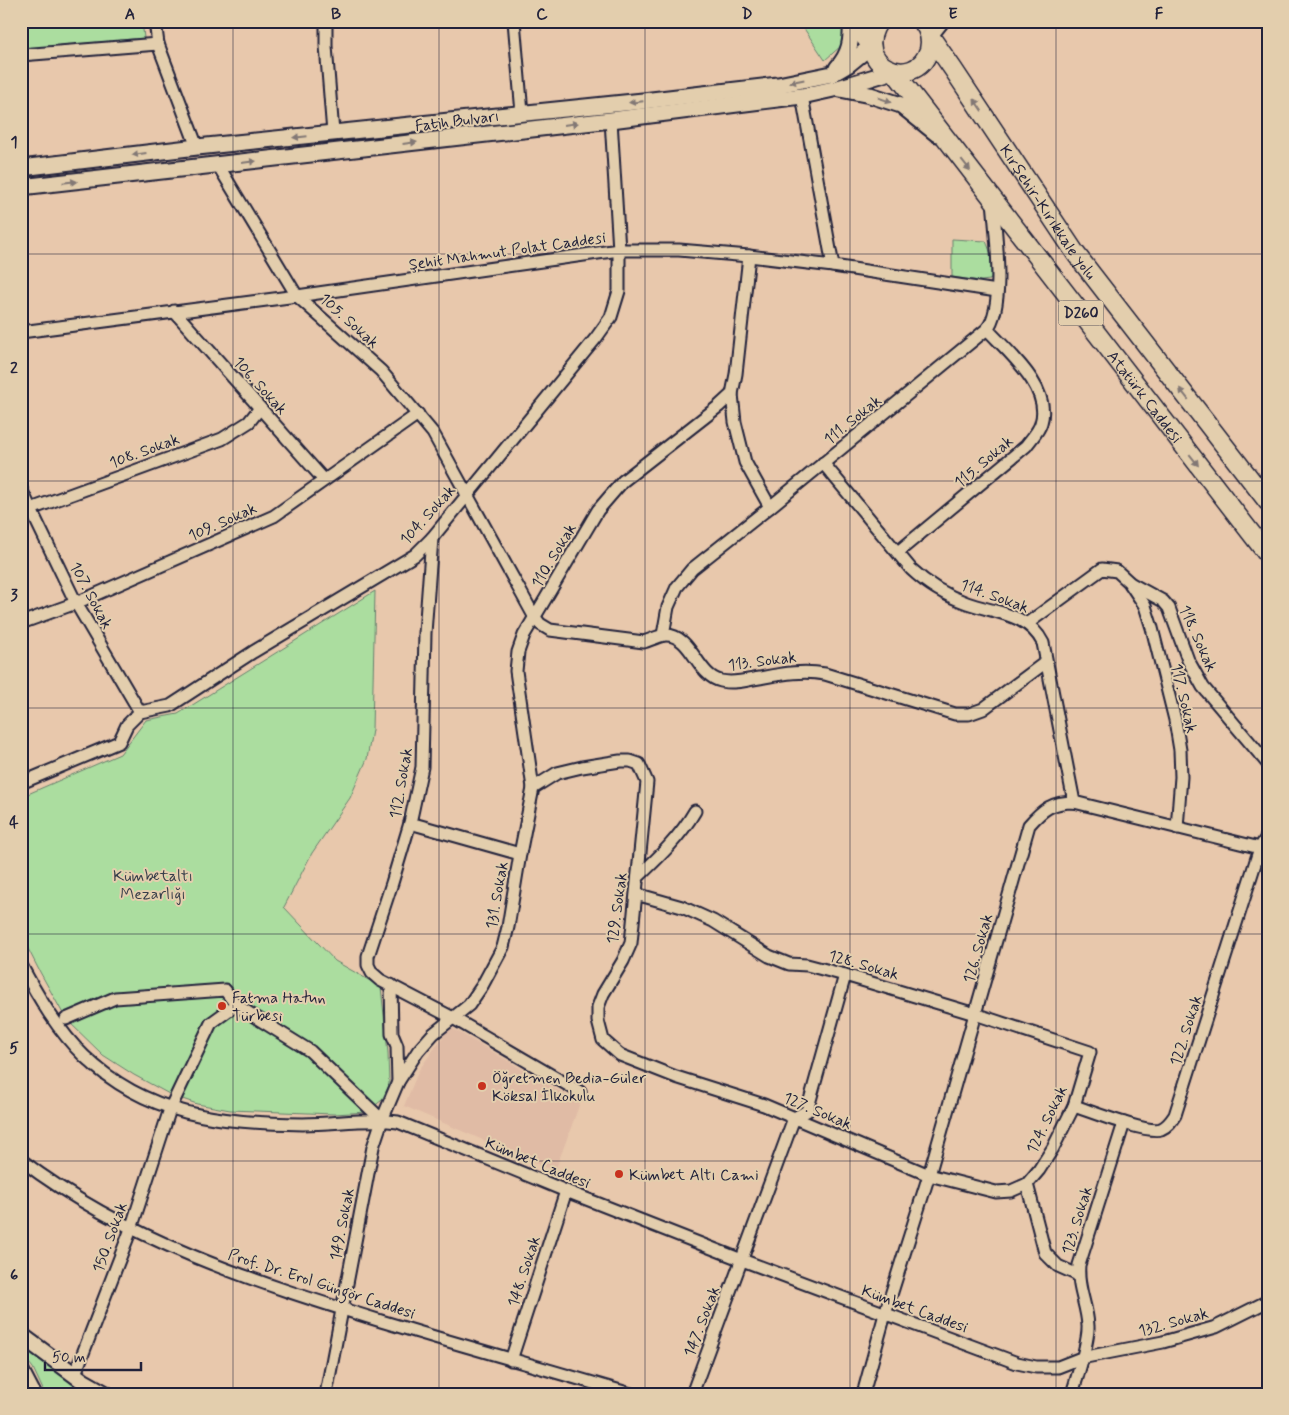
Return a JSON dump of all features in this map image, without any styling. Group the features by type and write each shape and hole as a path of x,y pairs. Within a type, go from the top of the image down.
{"highway":[{"path":"852,21 871,46"},
{"path":"871,46 871,37 879,21"},
{"path":"894,71 908,70 922,64 930,46 926,29"},
{"name":"Kırşehir-Kırıkkale yolu","path":"926,29 1076,254 1268,502"},
{"name":"Atatürk Caddesi","path":"871,46 878,62 894,71 1268,555"}],"main road":[{"path":"832,74 842,63 851,46 852,21"},
{"name":"Fatih Bulvarı","path":"21,168 197,147 778,85 832,74 849,64 871,46"},
{"name":"Fatih Bulvarı","path":"21,187 611,120 802,96 838,88 894,71"},
{"path":"838,88 887,100 900,106 950,144"},
{"path":"21,1335 106,1394"},
{"path":"21,1371 33,1394"}],"street":[{"path":"154,21 158,44 197,147"},
{"path":"326,21 326,46 333,133"},
{"path":"514,21 522,113"},
{"path":"926,29 942,21"},
{"path":"21,55 158,44"},
{"path":"802,96 833,266"},
{"name":"104. Sokak","path":"140,712 170,706 253,652 415,555 432,538 596,338 611,317 620,291 611,120"},
{"name":"105. Sokak","path":"218,165 297,296 381,371 418,414 433,433 467,494"},
{"path":"987,329 993,322 997,291 998,264 993,200"},
{"name":"Şehit Mahmut Polat Caddesi","path":"21,332 297,296 619,250 679,250 749,256 833,266 997,291"},
{"path":"749,256 736,374 732,394 735,422 745,462 770,507"},
{"name":"106. Sokak","path":"174,311 324,480"},
{"name":"111. Sokak","path":"663,635 668,607 677,587 692,569 987,329"},
{"name":"115. Sokak","path":"898,552 1026,446 1041,424 1043,405 1034,380 987,329"},
{"name":"110. Sokak","path":"533,788 516,671 518,652 534,616 598,510 624,481 732,394"},
{"name":"108. Sokak","path":"31,509 222,439 249,422 260,408"},
{"name":"109. Sokak","path":"21,623 76,603 274,516 418,414"},
{"name":"114. Sokak","path":"823,463 911,569 926,584 966,603 1019,618 1028,623 1039,636 1043,642 1074,802"},
{"name":"107. Sokak","path":"21,489 76,603 140,712"},
{"path":"467,494 540,624 550,630 644,642 657,639 663,635"},
{"name":"112. Sokak","path":"432,538 425,633 422,767 410,823 368,956 368,966 372,973 391,985 580,1092"},
{"name":"118. Sokak","path":"1028,623 1102,569 1117,571 1129,582 1163,601 1169,608 1188,660 1203,687 1268,764"},
{"name":"117. Sokak","path":"1129,582 1145,606 1175,720 1180,750 1181,777 1177,828"},
{"name":"113. Sokak","path":"663,635 678,639 707,672 719,681 737,682 791,672 809,671 825,674 955,714 969,714 983,708 1046,662"},
{"path":"21,782 119,742 127,725 140,712"},
{"name":"129. Sokak","path":"533,788 557,773 582,766 620,760 630,760 639,764 647,782 631,943 603,994 598,1007 598,1021 603,1040 620,1056 694,1082"},
{"name":"131. Sokak","path":"398,1082 418,1051 433,1034 469,1004 482,986 503,946 533,788"},
{"name":"126. Sokak","path":"863,1394 885,1314 929,1175 1029,825 1040,812 1049,806 1061,802 1074,802 1260,848"},
{"path":"638,877 665,852 687,826 695,811"},
{"path":"410,823 520,854"},
{"path":"1260,848 1268,835"},
{"name":"122. Sokak","path":"1074,1106 1124,1123 1160,1130 1169,1124 1175,1115 1260,848"},
{"name":"128. Sokak","path":"636,894 682,908 713,921 769,956 789,964 807,965 845,975 975,1014 1090,1052"},
{"name":"Kümbet Caddesi","path":"21,965 64,1033 83,1055 101,1071 148,1100 197,1116 245,1122 276,1124 320,1124 382,1120 398,1122 742,1260 1017,1363 1036,1367 1058,1367 1081,1358"},
{"path":"742,1260 794,1118 807,1111 845,975"},
{"path":"66,1019 115,998 226,990 236,1005 310,1050 382,1120 398,1082 397,1046 392,1034 391,985"},
{"name":"150. Sokak","path":"75,1374 131,1229 170,1108 211,1023 236,1005"},
{"name":"124. Sokak","path":"1027,1184 1039,1170 1053,1148 1074,1106 1090,1052"},
{"name":"127. Sokak","path":"694,1082 755,1102 929,1175"},
{"name":"149. Sokak","path":"326,1394 373,1146 382,1120"},
{"name":"123. Sokak","path":"1072,1394 1088,1326 1078,1275 1082,1254 1124,1123"},
{"name":"Prof. Dr. Erol Güngör Caddesi","path":"21,1160 85,1204 131,1229 236,1274 511,1360 631,1394"},
{"path":"929,1175 996,1192 1011,1191 1027,1184 1045,1253 1058,1266 1078,1275"},
{"name":"148. Sokak","path":"511,1360 566,1191"},
{"name":"147. Sokak","path":"692,1394 742,1260"},
{"name":"132. Sokak","path":"1081,1358 1156,1344 1216,1327 1268,1301"}],"shaded area":[{"name":"Öğretmen Bedia-Güler Köksal İlkokulu","path":"450,1027 580,1103 555,1171 404,1106 419,1070"}],"green space":[{"path":"42,21 142,21 144,38 21,49 21,23"},
{"path":"799,21 840,21 844,29 841,46 825,60"},
{"path":"952,239 986,241 991,254 990,280 981,281 952,277"},
{"name":"Kümbetaltı Mezarlığı","path":"375,591 372,730 367,759 350,798 312,853 284,907 335,961 381,987 388,1053 389,1085 382,1100 367,1112 334,1114 230,1110 197,1104 171,1095 134,1075 103,1055 66,1019 21,935 21,797 120,754 146,720 178,714"},
{"path":"21,1344 91,1394 45,1394 33,1368 21,1353"}],"place":[{"name":"Fatma Hatun Türbesi","path":"222,1006"},
{"name":"Öğretmen Bedia-Güler Köksal İlkokulu","path":"482,1086"},
{"name":"Kümbet Altı Cami","path":"619,1174"}]}
